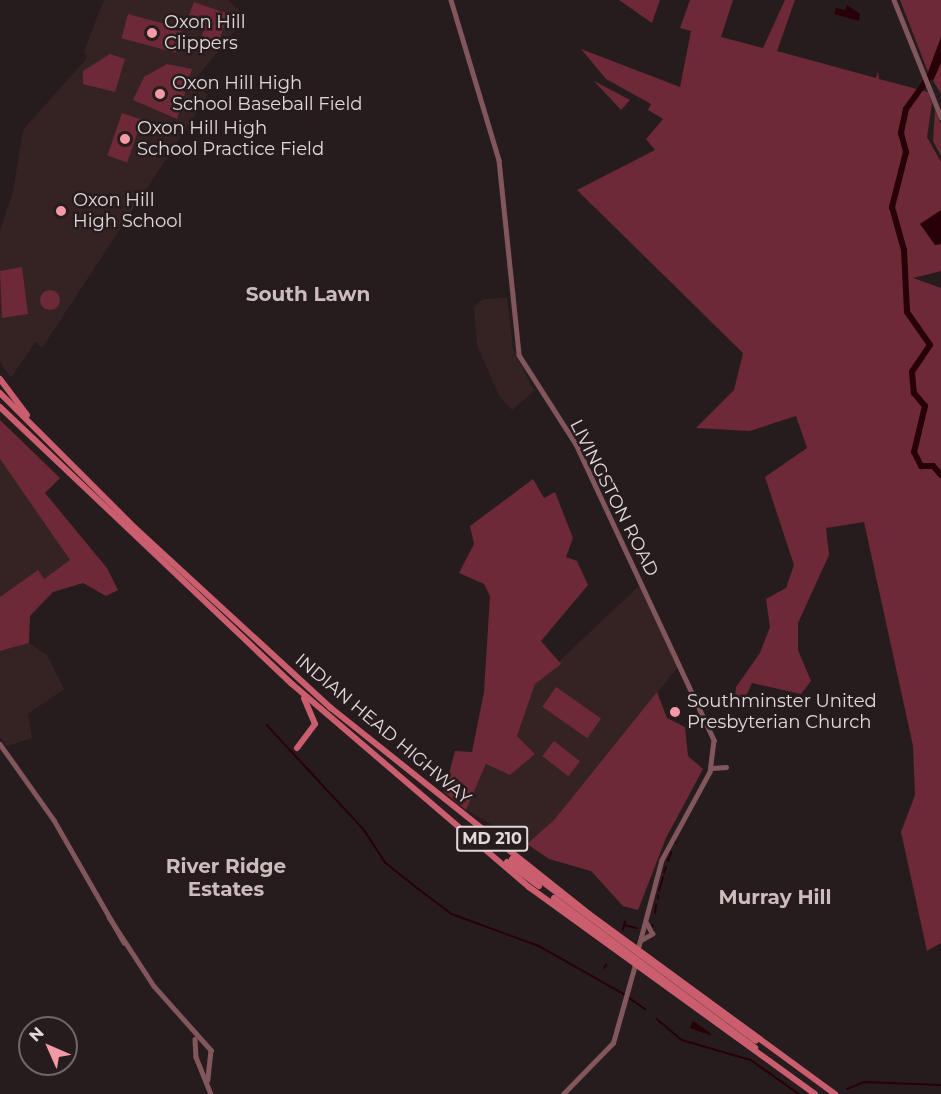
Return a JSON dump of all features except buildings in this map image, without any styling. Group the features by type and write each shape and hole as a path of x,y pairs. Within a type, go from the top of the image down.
{"highway":[{"path":"0,379 48,441"},
{"name":"INDIAN HEAD HIGHWAY","path":"0,393 239,626 469,821 835,1094"},
{"name":"INDIAN HEAD HIGHWAY","path":"2,408 292,684 488,850 579,926 814,1094"},
{"path":"292,684 315,717 314,729 297,748"},
{"path":"469,821 636,959 812,1077"},
{"path":"488,850 636,959 772,1064"}],"main road":[{"name":"LIVINGSTON ROAD","path":"451,0 499,160 519,355 574,440 707,718 714,740 712,768 668,844 610,1049 563,1094"},
{"path":"894,0 941,117"},
{"path":"0,744 54,820 124,942 194,1035 203,1046 212,1052 208,1080"},
{"path":"712,768 726,767"},
{"path":"641,940 652,934 646,920"},
{"path":"194,1035 196,1051 211,1094"},
{"path":"196,1051 203,1046"},
{"path":"202,1064 210,1062"}],"shaded area":[{"name":"Oxon Hill High School","path":"104,0 228,0 246,17 193,82 208,95 42,348 35,342 11,378 0,362 0,230 13,191 23,130 87,58 84,51"},
{"path":"619,0 660,0 652,23"},
{"path":"690,0 733,0 721,37 763,48 785,0 795,0 777,51 876,78 878,71 879,79 928,92 932,103 927,137 941,162 941,271 913,278 941,288 941,943 927,951 901,832 915,795 913,746 864,522 826,528 829,555 798,623 798,650 811,681 801,694 752,683 743,703 735,700 736,687 760,653 770,627 766,599 786,588 794,565 765,477 807,448 796,416 750,431 696,428 734,390 743,353 577,190 655,150 646,139 663,119 648,110 651,104 606,79 581,49 680,87 691,31 680,28"},
{"path":"900,0 941,0 941,94 928,72"},
{"path":"194,2 228,14 218,44 201,38 206,24 188,18"},
{"path":"847,5 860,14 859,21 834,14 836,8 845,10"},
{"name":"Oxon Hill Clippers","path":"128,14 182,28 176,53 122,38"},
{"path":"941,37 941,63 933,81 928,72"},
{"path":"110,54 125,59 115,92 83,84 83,71"},
{"name":"Oxon Hill High School Baseball Field","path":"167,64 192,69 177,119 133,100 144,77"},
{"path":"594,81 630,100 621,110"},
{"path":"935,110 941,124 941,156 933,141"},
{"name":"Oxon Hill High School Practice Field","path":"122,113 142,120 127,162 107,156"},
{"path":"941,210 941,244 935,245 920,224"},
{"path":"22,267 28,314 2,318 0,271"},
{"path":"50,290 57,293 60,300 57,307 50,310 43,307 40,300 43,293"},
{"path":"507,298 513,349 534,391 512,410 499,396 477,345 474,306 484,299"},
{"path":"0,420 60,478 45,493 107,568 118,590 106,596 83,583 53,592 30,616 29,643 0,651 0,597 38,570 44,579 70,560 0,459"},
{"path":"0,459 70,560 44,579 37,571 0,597"},
{"path":"533,479 544,498 555,492 573,538 566,557 577,561 588,585 541,641 561,664 535,684 517,736 535,754 510,775 486,764 466,810 444,792 455,751 472,752 484,692 490,596 484,584 459,573 474,544 470,526"},
{"path":"639,586 678,667 554,820 527,844 466,810 486,764 535,754 517,736 535,684"},
{"path":"29,643 47,655 64,689 28,714 32,738 7,746 0,737 0,651"},
{"path":"556,687 601,719 587,738 542,707"},
{"path":"657,692 667,718 685,727 688,756 703,769 666,838 638,910 623,906 591,871 549,859 527,844 554,820"},
{"path":"554,741 580,761 568,776 542,756"},
{"path":"693,1021 709,1032 712,1036 690,1028"}],"waterway":[{"path":"934,70 906,109 901,133 906,152 892,207 904,250 907,312 930,345 912,372 914,393 925,406 914,452 921,466 933,466 941,475"},
{"path":"267,725 365,831 386,863 420,890 452,914 539,946 624,994"},
{"path":"668,861 671,853"},
{"path":"664,873 666,867"},
{"path":"659,891 663,878"},
{"path":"655,913 656,905"},
{"path":"623,930 625,922"},
{"path":"624,925 637,928"},
{"path":"628,997 645,1009"},
{"path":"657,1019 682,1040 751,1060 799,1094"},
{"path":"847,1089 864,1082 941,1085"}],"place":[{"name":"Oxon Hill Clippers","path":"152,33"},
{"name":"Oxon Hill High School Baseball Field","path":"160,94"},
{"name":"Oxon Hill High School Practice Field","path":"125,139"},
{"name":"Oxon Hill High School","path":"61,211"},
{"name":"Southminster United Presbyterian Church","path":"675,712"}],"district":[{"name":"South Lawn","path":"308,294"},
{"name":"River Ridge Estates","path":"226,878"},
{"name":"Murray Hill","path":"775,897"}]}
